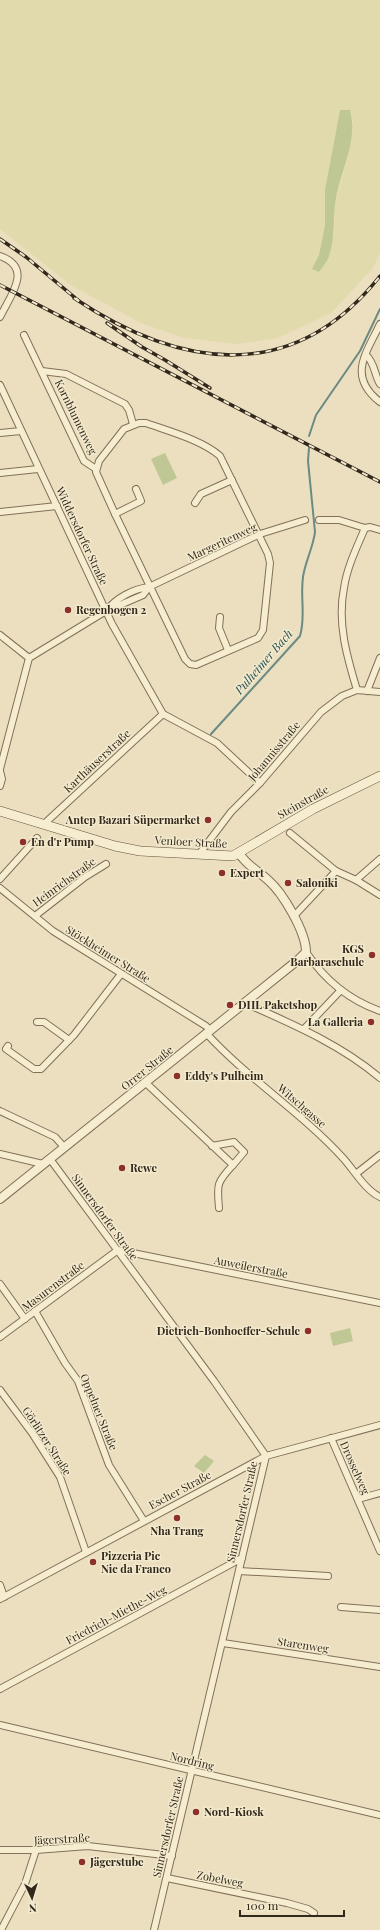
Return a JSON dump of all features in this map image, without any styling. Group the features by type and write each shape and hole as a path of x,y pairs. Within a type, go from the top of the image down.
{"main road":[{"name":"Steinstraße","path":"239,853 313,809 380,776"},
{"name":"Venloer Straße","path":"0,811 115,846 140,851 200,853 233,856 239,853"}],"street":[{"path":"0,256 7,259 15,266 19,273 17,284 0,317"},
{"path":"380,324 361,366 361,377 364,386 370,394 380,402"},
{"name":"Kornblumenweg","path":"24,335 84,461 96,469"},
{"path":"366,355 373,364 376,377 380,384"},
{"path":"42,371 66,374 125,404 129,410 133,424 146,423 209,447 220,456 260,534 270,563 263,630 258,638 228,650 219,628 220,617"},
{"name":"Widdersdorfer Straße","path":"0,385 2,395 21,431 112,624 163,714"},
{"name":"Kornblumenweg","path":"133,424 124,430 99,461 96,469 97,475 149,587 185,659 190,664 196,665 228,650"},
{"path":"0,433 21,431"},
{"path":"0,473 38,469"},
{"path":"195,503 201,494 232,480"},
{"path":"115,514 141,500 136,489"},
{"path":"0,512 57,506"},
{"name":"Margeritenweg","path":"29,658 106,611 116,600 140,589 149,587 260,534 305,520"},
{"path":"319,520 339,520 365,528 370,527 380,530"},
{"path":"357,690 347,656 341,621 344,588 351,560 365,528"},
{"path":"0,635 29,658 0,770 2,779 0,786"},
{"path":"368,691 380,658"},
{"name":"Johannisstraße","path":"200,853 231,812 260,783 321,712 342,696 357,690 380,692"},
{"path":"163,714 217,742 260,783"},
{"name":"Karthäuserstraße","path":"44,824 163,714"},
{"path":"290,833 336,871 356,880 380,894"},
{"path":"0,879 37,838"},
{"name":"Venloer Straße","path":"239,853 244,862 274,886 294,916 306,945 306,952 322,974 341,990 370,1007 380,1010"},
{"path":"356,880 380,859"},
{"name":"Heinrichstraße","path":"35,916 85,877 106,864"},
{"path":"294,916 336,871"},
{"name":"Stöckheimer Straße","path":"0,888 53,931 206,1026 208,1032"},
{"name":"Orrer Straße","path":"0,1199 42,1164 146,1083 306,952"},
{"path":"8,1046 6,1049 34,1069 41,1069 69,1040 121,974"},
{"path":"304,1029 341,990"},
{"path":"245,1003 304,1029 358,1059 380,1078"},
{"path":"37,1022 44,1022 69,1040"},
{"name":"Witschgasse","path":"208,1032 245,1072 289,1106 334,1148 357,1173 363,1184 380,1197"},
{"path":"146,1083 233,1165"},
{"path":"0,1111 55,1137 64,1148"},
{"path":"212,1146 234,1142 244,1152 223,1176 217,1187 220,1208"},
{"path":"0,1154 42,1164"},
{"path":"357,1173 379,1156"},
{"name":"Sinnersdorfer Straße","path":"50,1159 214,1381 266,1456 191,1771 156,1930"},
{"name":"Auweilerstraße","path":"118,1250 380,1303"},
{"name":"Masurenstraße","path":"0,1337 118,1250"},
{"path":"0,1284 25,1319"},
{"name":"Oppelner Straße","path":"35,1311 65,1363 78,1381 109,1465 144,1520"},
{"name":"Görlitzer Straße","path":"0,1390 32,1434 60,1477 86,1552"},
{"name":"Escher Straße","path":"2,1598 144,1520 266,1456 380,1425"},
{"name":"Drosselweg","path":"331,1438 380,1551"},
{"path":"358,1499 380,1493"},
{"name":"Friedrich-Miethe-Weg","path":"0,1689 242,1558"},
{"path":"239,1571 328,1576"},
{"path":"0,1585 2,1598"},
{"path":"341,1607 380,1610"},
{"name":"Starenweg","path":"222,1642 380,1667"},
{"name":"Nordring","path":"0,1725 380,1816"},
{"name":"Jägerstraße","path":"0,1850 36,1850 88,1846 172,1856"},
{"path":"1,1930 25,1884 36,1850"},
{"name":"Zobelweg","path":"167,1878 287,1903 308,1909 314,1913"}],"shaded area":[{"path":"0,0 380,0 380,252 373,268 331,313 278,338 237,344 184,338 141,323 72,286 0,229","holes":["340,110 350,110 353,120 347,161 335,203 334,235 319,255 325,225 325,190"]}],"green space":[{"path":"340,110 350,110 352,133 337,192 331,250 327,260 319,272 312,269 319,255 325,225 325,190"},
{"path":"165,453 177,478 163,485 151,459"},
{"path":"350,1328 353,1341 333,1346 330,1333"},
{"path":"205,1455 214,1461 204,1473 194,1466"}],"waterway":[{"name":"Pulheimer Bach","path":"309,436 316,415 360,351 380,309"},
{"name":"Pulheimer Bach","path":"211,734 300,636 303,621 303,577 315,532 308,461 309,448"}],"railway":[{"path":"0,239 26,257 79,301"},
{"path":"74,298 114,322 154,340 194,351 234,355 273,350 310,336 346,311 380,276"},
{"path":"0,285 380,482"},
{"path":"107,323 142,347 210,388"}],"place":[{"name":"Regenbogen 2","path":"68,610"},
{"name":"Antep Bazari Süpermarket","path":"208,820"},
{"name":"En d'r Pump","path":"23,842"},
{"name":"Expert","path":"222,873"},
{"name":"Saloniki","path":"288,883"},
{"name":"KGS Barbaraschule","path":"372,955"},
{"name":"DHL Paketshop","path":"230,1005"},
{"name":"La Galleria","path":"371,1022"},
{"name":"Eddy's Pulheim","path":"177,1076"},
{"name":"Rewe","path":"122,1168"},
{"name":"Dietrich-Bonhoeffer-Schule","path":"308,1331"},
{"name":"Nha Trang","path":"177,1518"},
{"name":"Pizzeria Pic Nic da Franco","path":"93,1562"},
{"name":"Nord-Kiosk","path":"196,1812"},
{"name":"Jägerstube","path":"82,1862"}]}
